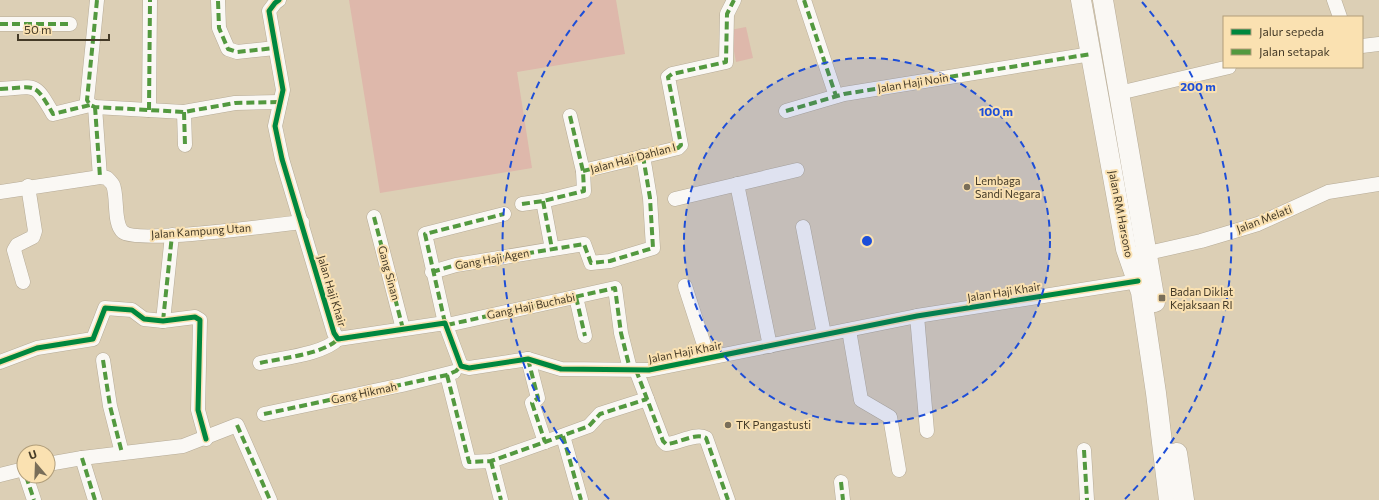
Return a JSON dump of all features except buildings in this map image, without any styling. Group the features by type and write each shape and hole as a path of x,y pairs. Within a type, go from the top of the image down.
{"main road":[{"path":"1082,8 1104,5"},
{"name":"Jalan RM Harsono","path":"1104,5 1148,253 1184,500"},
{"name":"Jalan RM Harsono","path":"1082,8 1126,250 1138,281 1156,393 1169,500"}],"street":[{"path":"0,192 17,190 28,186 100,176 92,106 87,100 97,0"},
{"path":"149,110 150,0"},
{"name":"Jalan Haji Khair","path":"280,0 275,3 269,11 283,90 275,126 282,159 334,333 338,339 446,324"},
{"name":"Jalan Haji Dahlan I","path":"583,172 678,148 681,145 668,77 672,74 726,62 727,14 734,0"},
{"path":"804,0 836,96"},
{"path":"1334,0 1340,16"},
{"path":"218,1 219,28 228,49 236,52 275,48"},
{"path":"0,24 70,24"},
{"path":"1363,46 1379,44"},
{"name":"Jalan Haji Noin","path":"786,111 836,96 1091,54"},
{"path":"1119,93 1225,68"},
{"path":"0,89 32,87 39,90 53,114 92,106 184,112 235,103 280,102"},
{"path":"184,112 185,145"},
{"path":"522,204 584,192 583,172 570,116"},
{"name":"Gang Haji Agen","path":"432,272 456,265 584,244 591,263 610,261 653,248 650,198 643,156"},
{"path":"675,199 797,170"},
{"name":"Jalan Kampung Utan","path":"100,176 108,178 113,185 119,225 123,232 130,236 172,236 302,222"},
{"path":"737,184 770,346"},
{"name":"Jalan Melati","path":"1148,253 1201,241 1258,224 1328,192 1379,184"},
{"path":"23,282 14,250 17,245 33,237 35,231 28,186"},
{"path":"543,201 552,249"},
{"path":"461,366 457,361 446,324 432,272 425,234 504,214"},
{"name":"Gang Sinan","path":"374,217 403,329"},
{"path":"803,227 824,334"},
{"path":"163,320 172,236"},
{"name":"Jalan Haji Khair","path":"461,366 469,368 528,359 561,370 649,370 917,316 1138,281"},
{"path":"685,286 708,357"},
{"name":"Gang Haji Buchabi","path":"446,324 615,288 621,333 633,369"},
{"path":"576,297 585,336"},
{"path":"0,362 37,348 93,339 105,308 132,310 144,319 163,320 196,317 200,320 198,410 206,439"},
{"path":"917,316 927,431"},
{"path":"849,330 861,400 890,417 899,470"},
{"path":"260,363 323,349 334,344 338,339"},
{"path":"528,359 538,398 532,403 545,442"},
{"path":"103,360 110,406 122,454"},
{"name":"Gang Hikmah","path":"264,414 447,375 456,371 461,366"},
{"path":"633,369 647,399 663,441 666,444 698,436 706,438 728,500"},
{"path":"447,375 469,462 491,461 563,436 589,426 600,414 647,399"},
{"path":"56,463 183,446 206,439 237,425 270,500"},
{"path":"563,436 581,500"},
{"path":"1084,450 1087,500"},
{"path":"82,458 95,500"},
{"path":"491,461 501,500"},
{"path":"0,475 16,471"},
{"path":"841,482 843,500"},
{"path":"29,484 34,500"}],"shaded area":[{"path":"349,0 616,0 625,54 517,72 532,168 380,193"},
{"path":"746,27 753,58 736,62 730,30"}],"marked path":[{"path":"97,0 87,100 90,105 95,107 184,112 235,103 280,102"},
{"path":"149,110 150,0"},
{"path":"583,171 678,148 681,145 668,77 672,74 726,62 727,14 734,0"},
{"path":"804,0 836,96"},
{"path":"218,1 219,28 228,49 237,52 275,48"},
{"path":"0,24 70,24"},
{"path":"786,111 844,94 1091,54"},
{"path":"0,89 21,87 33,88 42,96 53,114 90,105"},
{"path":"95,107 100,177"},
{"path":"184,112 185,145"},
{"path":"522,204 543,201 584,191 583,171 570,116"},
{"path":"432,272 456,265 584,244 591,263 610,261 653,248 650,198 643,156"},
{"path":"543,201 552,249"},
{"path":"445,323 425,234 504,214"},
{"path":"374,217 403,329"},
{"path":"163,321 172,235"},
{"path":"447,325 615,288 621,333 630,369"},
{"path":"576,297 585,336"},
{"path":"260,363 313,352 332,344 338,339"},
{"path":"528,359 538,398 532,403 545,442"},
{"path":"103,360 110,406 122,453"},
{"path":"264,414 447,375 456,371 461,366"},
{"path":"636,370 663,441 666,444 697,436 706,438 728,500"},
{"path":"447,375 469,462 491,461 545,442 589,426 600,414 647,399"},
{"path":"237,425 270,500"},
{"path":"563,436 581,500"},
{"path":"1084,450 1087,500"},
{"path":"82,458 95,500"},
{"path":"491,461 501,500"},
{"path":"841,482 843,500"},
{"path":"29,484 34,500"}],"cycle path":[{"path":"279,0 269,11 283,90 275,126 282,159 334,333 338,339 445,323 461,366 469,368 528,359 561,369 649,370 917,316 1138,281"},
{"path":"0,362 37,348 93,339 105,308 132,310 144,319 163,321 195,317 200,320 198,410 206,439"}],"place":[{"name":"Lembaga Sandi Negara","path":"967,187"},
{"name":"Badan Diklat Kejaksaan RI","path":"1162,298"},
{"name":"TK Pangastusti","path":"728,425"}]}
